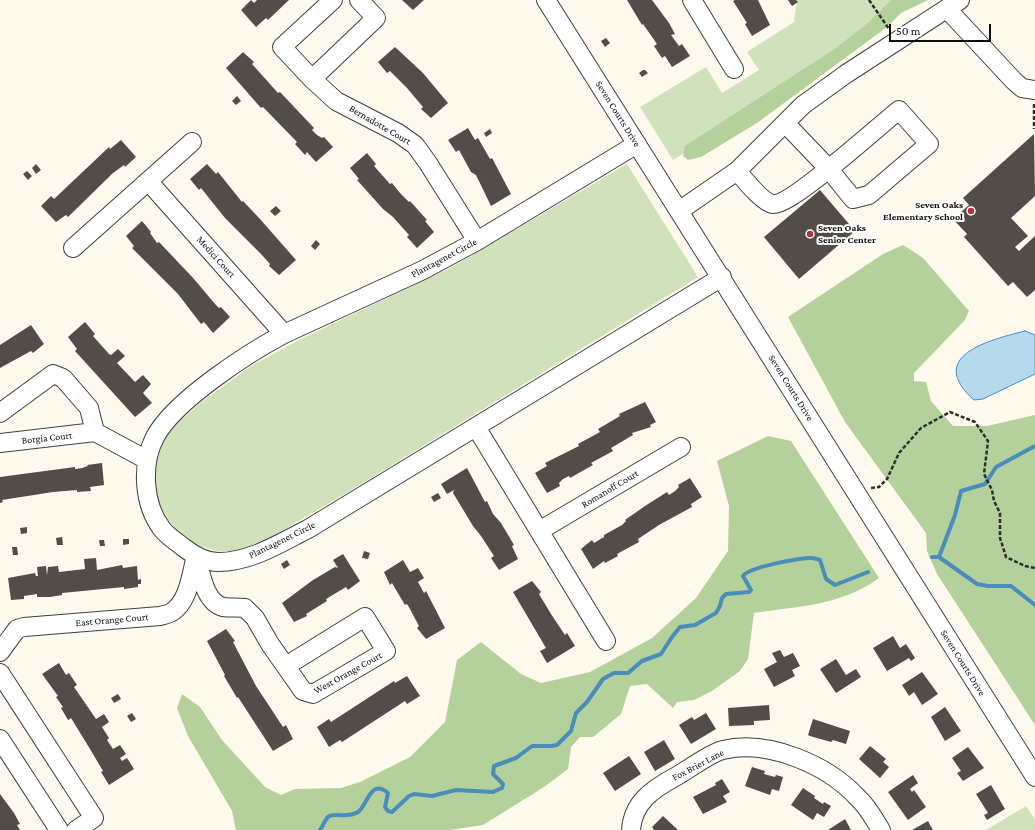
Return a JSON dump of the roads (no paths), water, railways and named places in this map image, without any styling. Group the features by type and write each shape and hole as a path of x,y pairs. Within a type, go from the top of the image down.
{"street":[{"name":"Bernadotte Court","path":"333,0 282,47 312,79 336,101 398,133 415,145 477,241"},
{"path":"312,79 376,18 359,0"},
{"name":"Seven Courts Drive","path":"546,0 722,277 1035,777"},
{"path":"692,0 734,68"},
{"path":"679,211 737,171 803,105 954,4 1014,81 1034,96"},
{"path":"737,171 765,200 772,204 784,202 828,168 899,110 929,144 870,195 853,199 828,168 785,123"},
{"path":"73,248 192,142"},
{"name":"Plantagenet Circle","path":"638,144 477,241 423,270 284,334 264,345 214,379 176,411 164,423 155,436 146,460 148,496 155,519 163,530 196,556 216,562 232,561 256,555 308,529 722,277"},
{"name":"Medici Court","path":"148,180 284,334"},
{"path":"0,413 53,374 63,378 89,408 95,432 146,460"},
{"path":"476,427 606,640"},
{"name":"Borgia Court","path":"0,443 95,432"},
{"name":"Romanoff Court","path":"539,531 681,447"},
{"name":"East Orange Court","path":"0,652 17,629 24,627 160,616 172,612 180,604 186,594 196,556"},
{"name":"West Orange Court","path":"196,556 208,595 214,602 223,607 245,608 255,618 270,644 303,691 313,694 386,652 365,617 286,666"},
{"path":"0,673 94,818 76,830"},
{"path":"0,739 59,830"},
{"name":"Fox Brier Lane","path":"631,830 634,813 639,804 657,787 721,750 748,747 763,748 809,762 858,797 871,813 881,830"}],"water":[{"path":"1025,331 1035,335 1035,374 983,399 974,400 961,385 956,372 959,361 968,352 980,345 995,339"}],"waterway":[{"path":"939,557 955,515 961,491 985,484 996,467 1035,446"},
{"path":"932,557 939,557 977,584 988,586 1011,586 1035,605"},
{"path":"320,830 328,817 334,815 350,815 358,812 370,794 377,789 382,789 388,793 385,807 388,811 392,812 409,796 414,794 432,796 456,790 493,792 502,788 503,784 493,774 494,766 516,758 532,746 557,745 571,731 576,713 587,702 603,679 614,673 628,673 642,661 661,654 680,627 695,625 716,613 722,598 726,594 749,592 751,590 743,576 754,569 796,560 814,558 820,560 826,579 835,585 868,572"}],"place":[{"name":"Seven Oaks Elementary School","path":"971,211"},
{"name":"Seven Oaks Senior Center","path":"810,234"}]}
